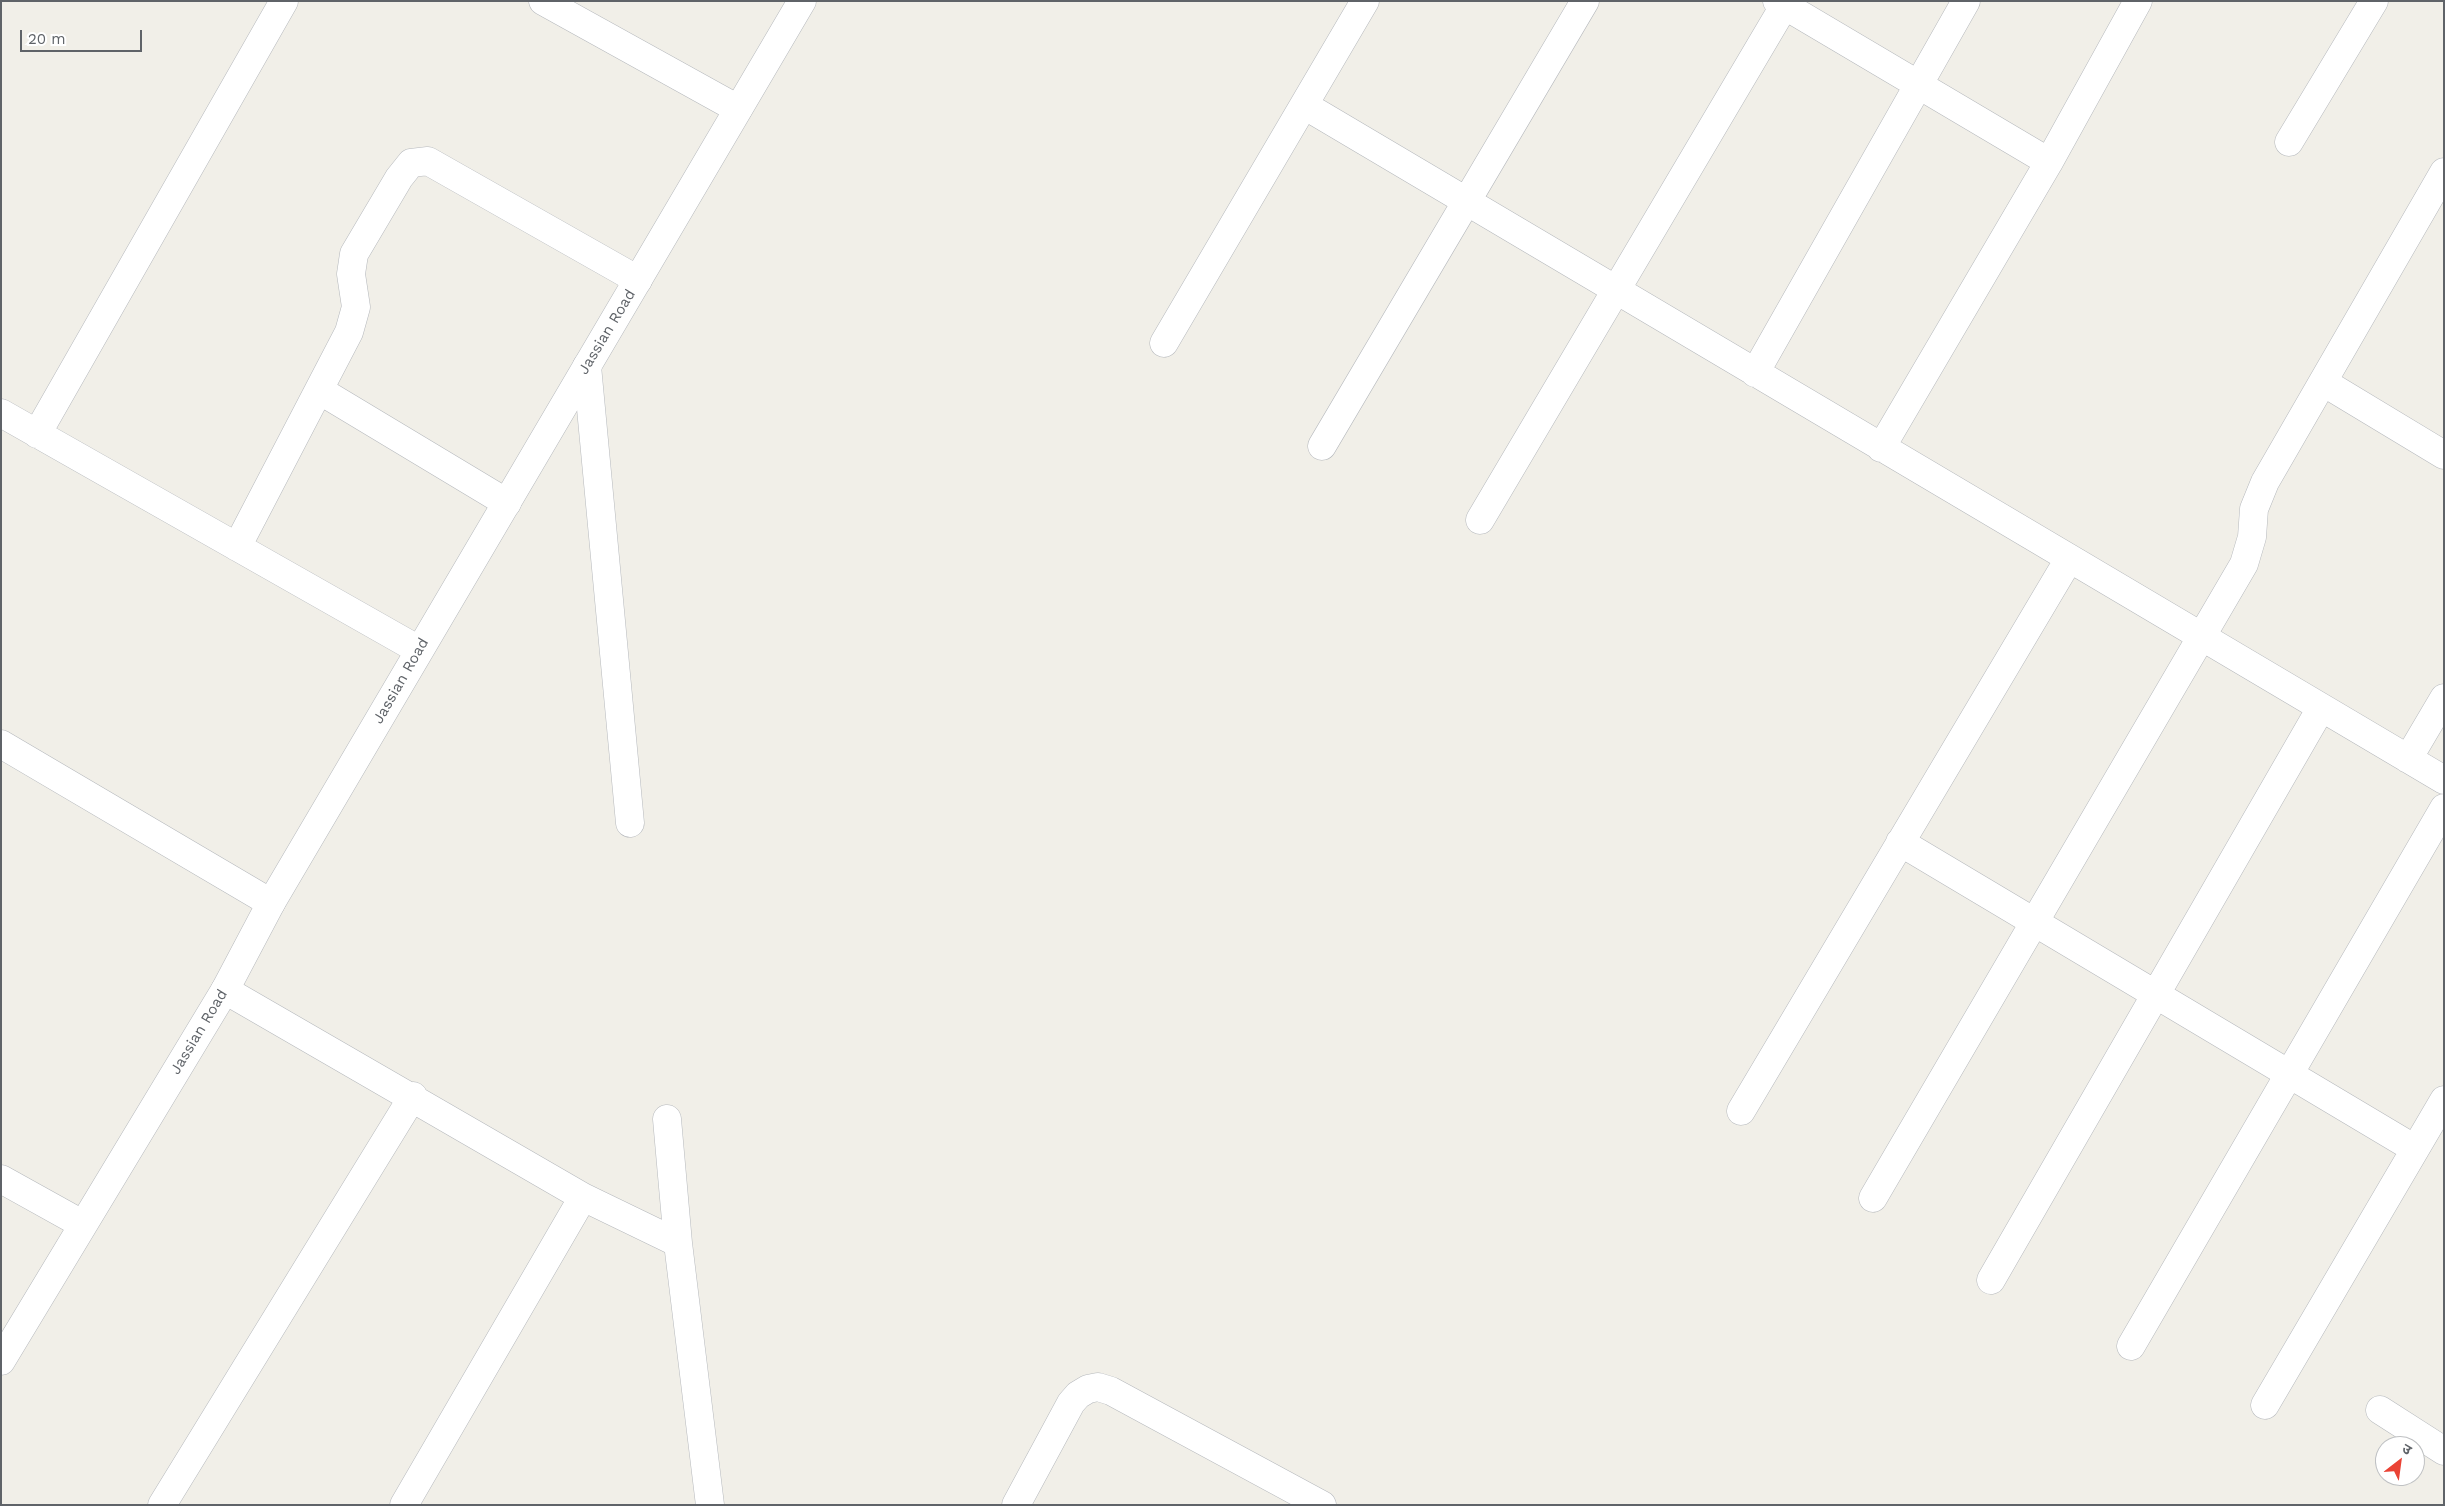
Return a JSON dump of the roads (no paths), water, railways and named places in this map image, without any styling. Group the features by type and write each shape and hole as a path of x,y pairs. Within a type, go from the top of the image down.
{"street":[{"path":"37,434 284,1"},
{"path":"543,1 738,110"},
{"name":"Jassian Road","path":"1,1361 82,1224 226,990 271,903 802,1"},
{"path":"1164,343 1365,1"},
{"path":"1322,446 1585,1"},
{"path":"1755,373 1966,1"},
{"path":"1881,448 2049,162 2138,1"},
{"path":"2289,142 2374,1"},
{"path":"1480,520 1616,291 1783,3 2049,162"},
{"path":"1304,105 2200,638 2444,780"},
{"path":"237,547 349,332 356,307 350,274 354,254 399,178 411,163 428,161 638,280"},
{"path":"1873,1198 2244,564 2252,537 2254,509 2265,482 2444,172"},
{"path":"587,366 630,823"},
{"path":"2323,382 2444,455"},
{"path":"319,390 506,503"},
{"path":"1,413 420,650"},
{"path":"1741,1112 2068,559"},
{"path":"2408,759 2444,698"},
{"path":"1991,1280 2321,708"},
{"path":"1,744 271,903"},
{"path":"2130,1346 2444,808"},
{"path":"1900,842 2415,1149"},
{"path":"226,990 413,1096 583,1197 678,1243"},
{"path":"162,1505 413,1096"},
{"path":"2265,1405 2444,1100"},
{"path":"667,1119 678,1243 710,1505"},
{"path":"1,1178 82,1224"},
{"path":"404,1505 583,1197"},
{"path":"1016,1505 1071,1404 1078,1395 1088,1389 1098,1387 1111,1391 1322,1505"},
{"path":"2380,1410 2444,1451"}]}
